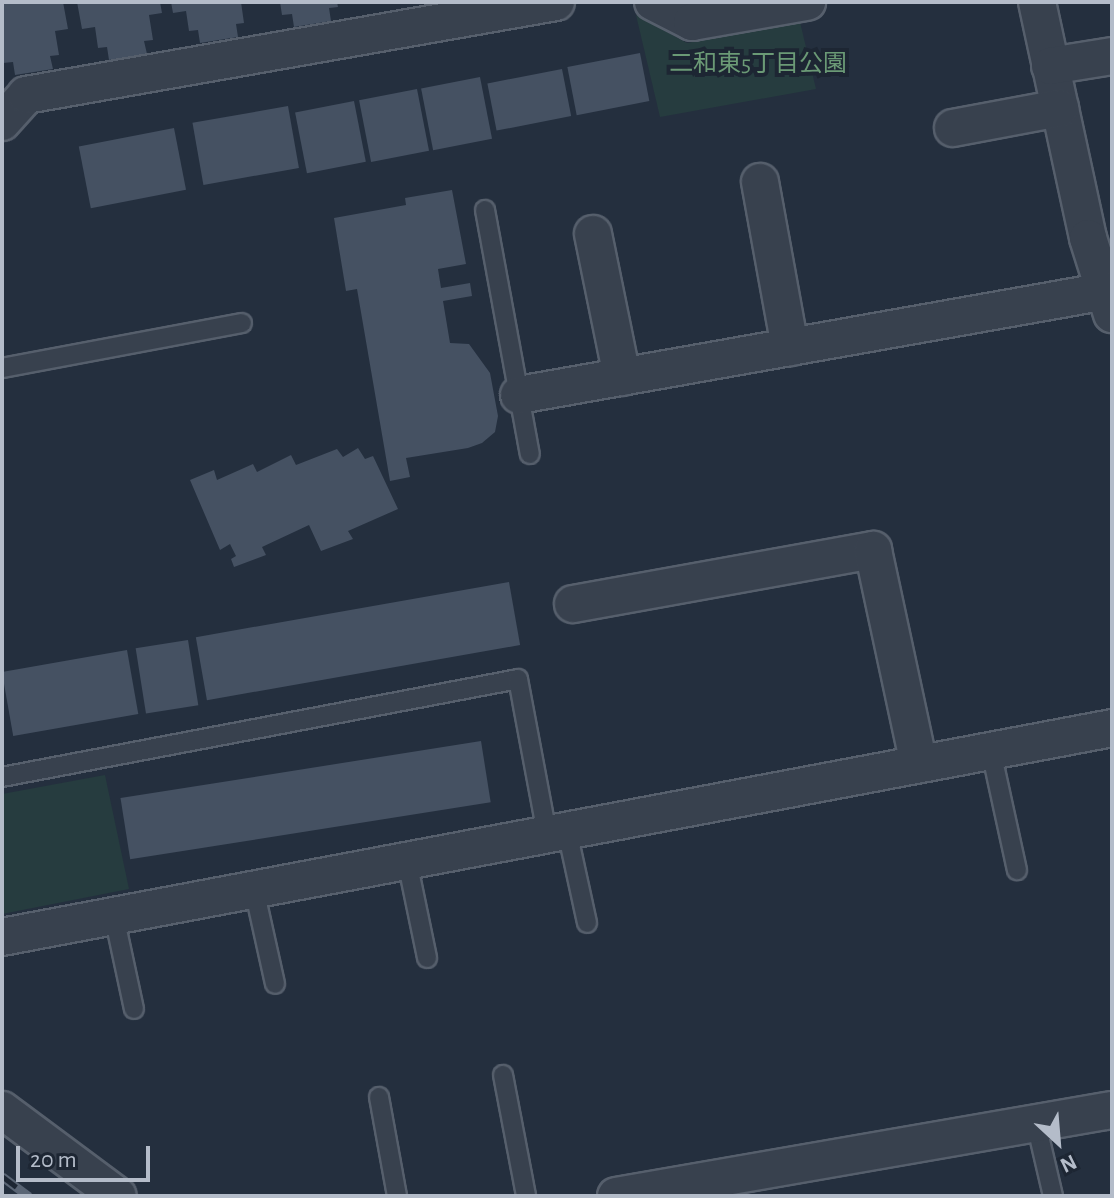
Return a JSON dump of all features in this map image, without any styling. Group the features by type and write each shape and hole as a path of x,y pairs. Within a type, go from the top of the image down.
{"street":[{"path":"2,122 26,95 556,2"},
{"path":"653,2 692,22 807,2"},
{"path":"519,395 790,347 1110,299 1088,238 1037,2"},
{"path":"1050,66 1112,56"},
{"path":"953,128 1060,108"},
{"path":"760,182 790,347"},
{"path":"593,234 622,377"},
{"path":"573,604 873,550 919,764"},
{"path":"2,937 1112,728"},
{"path":"2,1110 118,1196"},
{"path":"616,1196 1112,1110"}],"lane":[{"path":"485,210 530,454"},
{"path":"2,368 242,323"},
{"path":"2,777 518,679 557,832 587,923"},
{"path":"991,751 1017,870"},
{"path":"407,861 427,958"},
{"path":"254,889 275,984"},
{"path":"114,916 134,1009"},
{"path":"503,1075 526,1196"},
{"path":"379,1097 397,1196"},
{"path":"1036,1123 1053,1196"}],"green space":[{"name":"二和東5丁目公園","path":"636,15 687,43 800,22 816,89 660,117"},
{"path":"105,775 129,889 2,914 2,794"}],"building":[{"path":"63,2 68,29 55,31 59,55 50,56 53,69 15,75 13,62 3,63 2,3"},
{"path":"77,2 160,2 162,13 149,15 153,40 144,41 147,54 109,60 107,47 98,48 95,27 82,29"},
{"path":"171,2 241,2 244,23 236,24 238,37 200,43 198,30 189,31 186,11 173,13"},
{"path":"280,2 337,2 338,7 329,8 331,21 294,27 292,14 282,15"},
{"path":"640,53 649,101 577,115 567,67"},
{"path":"562,69 571,116 497,131 487,84"},
{"path":"480,77 492,139 433,150 421,88"},
{"path":"417,89 429,151 371,162 359,100"},
{"path":"354,101 366,162 307,173 295,112"},
{"path":"288,106 299,168 203,185 192,123"},
{"path":"174,128 186,190 91,208 79,147"},
{"path":"452,190 466,264 438,269 441,288 470,283 472,296 443,301 450,343 469,344 490,373 498,416 495,432 482,443 468,448 406,458 410,477 390,481 357,289 346,291 334,218 406,205 405,198"},
{"path":"358,448 365,459 373,456 398,509 348,531 353,539 321,551 309,525 262,547 266,555 234,567 231,559 236,556 230,544 220,550 190,480 214,470 217,480 253,464 257,472 291,455 296,465 337,449 343,457"},
{"path":"509,582 520,645 207,700 196,637"},
{"path":"188,640 198,705 146,713 136,648"},
{"path":"127,650 138,714 13,736 2,672"},
{"path":"481,741 491,802 130,859 120,798"}],"railway":[{"path":"2,1176 29,1196"}]}
